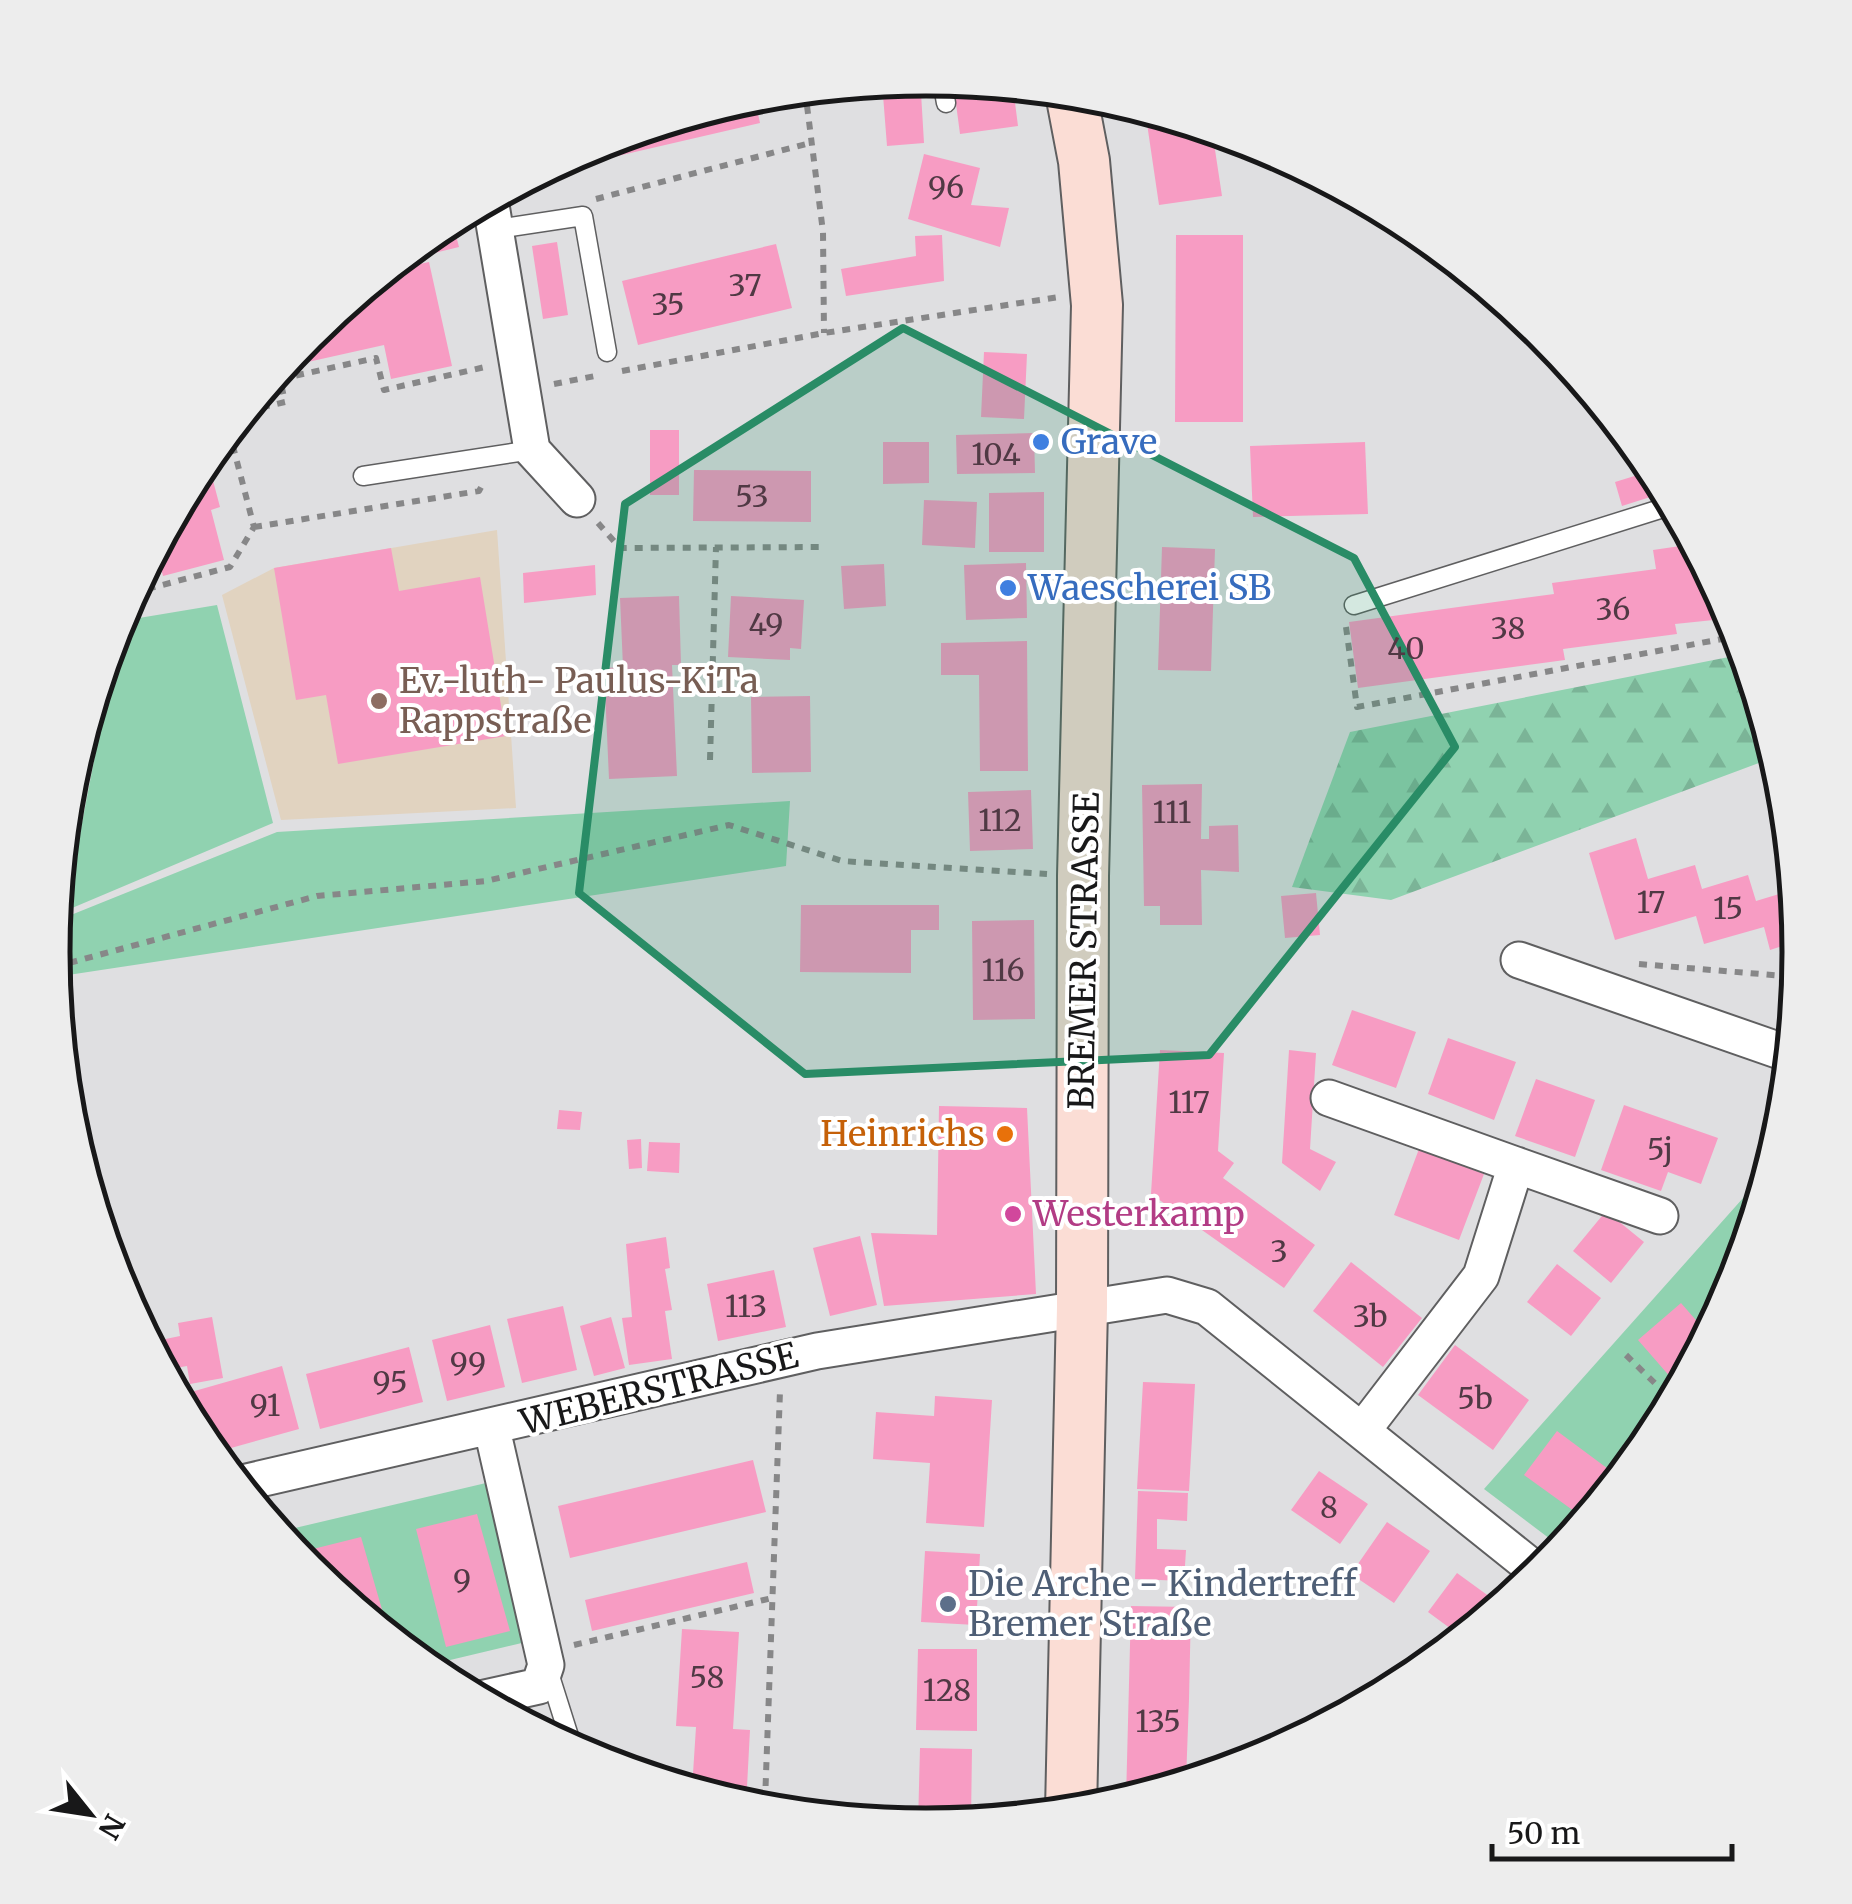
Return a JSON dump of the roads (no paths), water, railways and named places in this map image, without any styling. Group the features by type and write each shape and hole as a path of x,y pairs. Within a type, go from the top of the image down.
{"main road":[{"name":"BREMER STRASSE","path":"1071,1796 1082,1307 1083,876 1097,291 1084,161 1074,109"}],"street":[{"path":"493,214 520,375 515,453 577,499"},
{"path":"1519,960 1776,1049"},
{"path":"1329,1098 1660,1216"},
{"path":"1362,1430 1481,1276 1516,1166"},
{"name":"WEBERSTRASSE","path":"253,1481 914,1332 1167,1295 1207,1307 1525,1563"},
{"path":"492,1429 545,1659 539,1686 501,1694"}],"lane":[{"path":"945,97 946,103"},
{"path":"493,214 583,216 607,352"},
{"path":"363,476 515,453"},
{"path":"1354,605 1658,510"},
{"path":"545,1659 566,1729"}],"place":[{"name":"Grave","path":"1041,442"},
{"name":"Waescherei SB","path":"1008,588"},
{"name":"Ev.-luth- Paulus-KiTa Rappstraße","path":"379,701"},
{"name":"Heinrichs","path":"1005,1134"},
{"name":"Westerkamp","path":"1013,1214"},
{"name":"Die Arche - Kindertreff Bremer Straße","path":"948,1604"}]}
